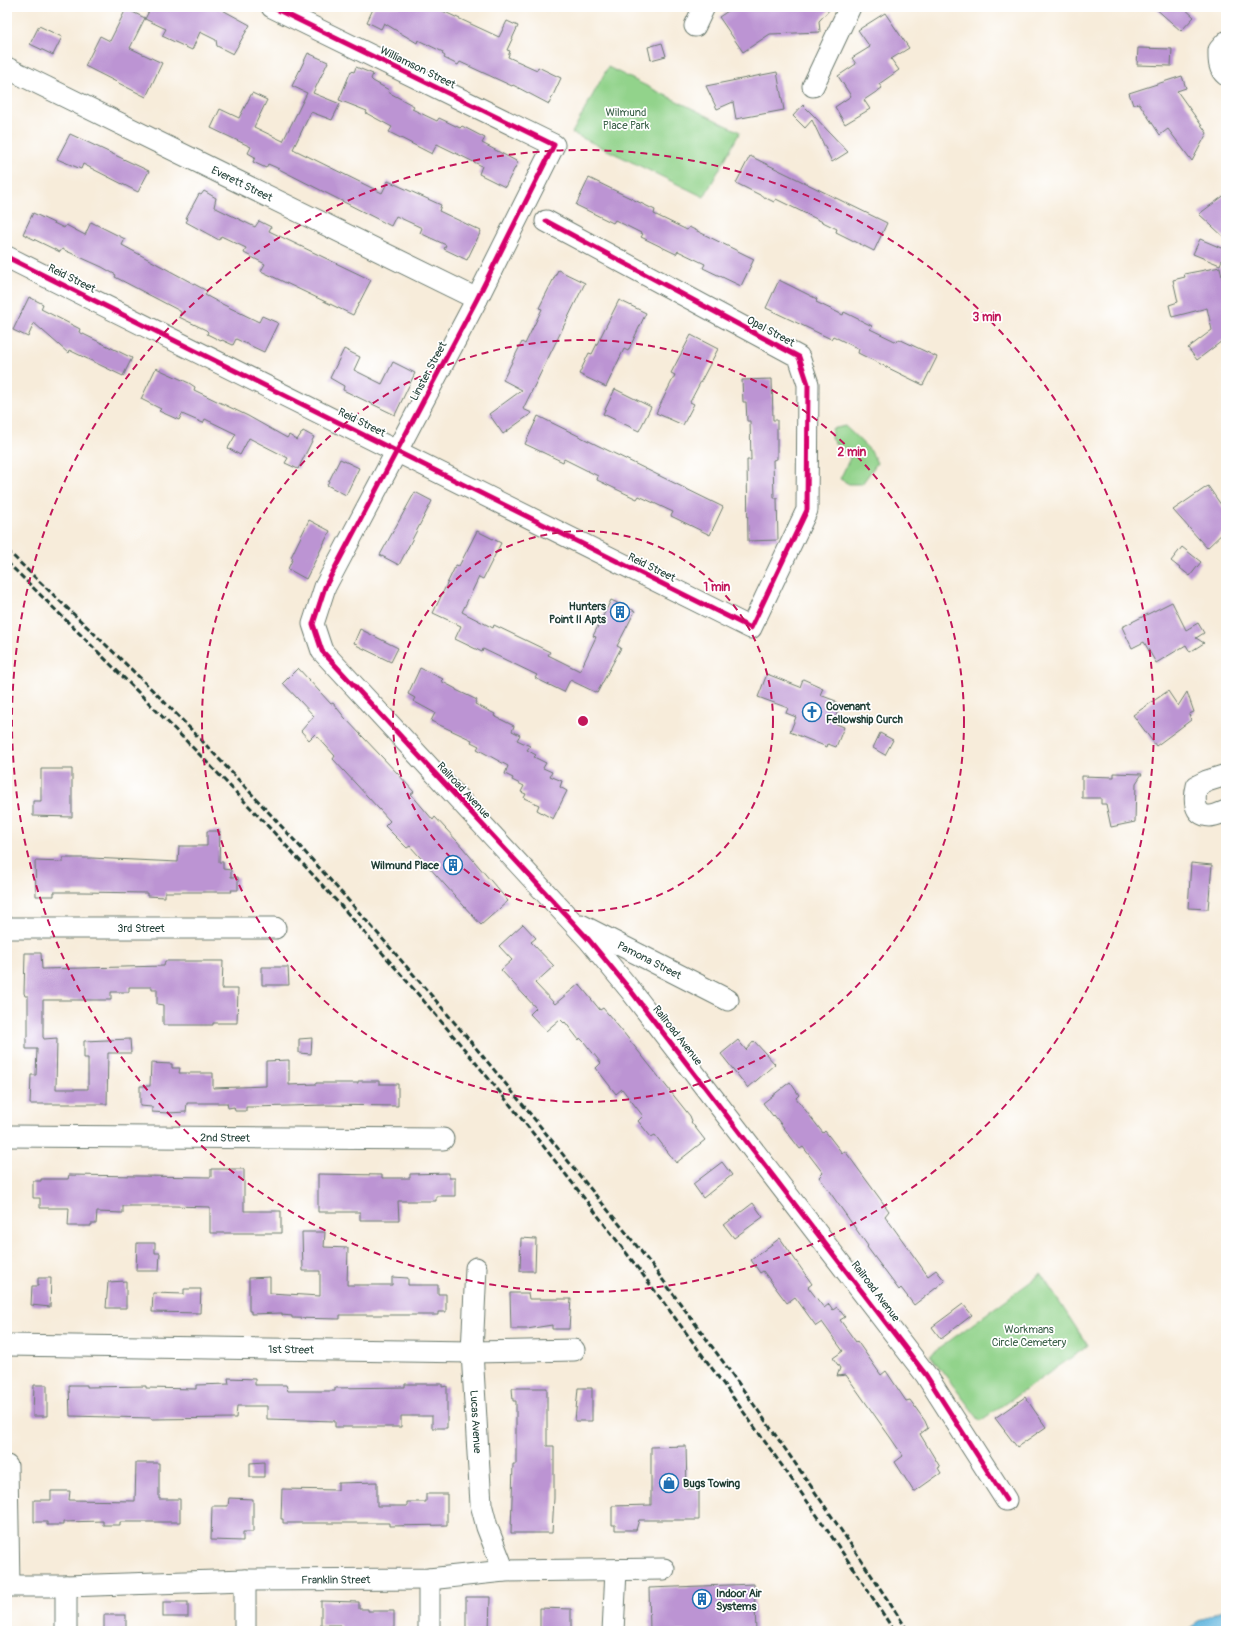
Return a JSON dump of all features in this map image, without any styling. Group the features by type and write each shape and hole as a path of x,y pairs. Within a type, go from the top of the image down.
{"street":[{"name":"Williamson Street","path":"272,7 554,145"},
{"path":"695,26 704,7"},
{"path":"813,86 850,7"},
{"path":"1226,42 1219,50 1218,62 1226,75"},
{"name":"Everett Street","path":"7,68 477,299"},
{"name":"Linster Street","path":"318,606 325,587 477,299 554,145"},
{"name":"Opal Street","path":"546,221 799,358 808,384 808,510 751,628"},
{"name":"Reid Street","path":"7,257 751,628"},
{"name":"Railroad Avenue","path":"318,606 313,624 322,650 570,919 617,974 695,1073 926,1375 1006,1500"},
{"path":"1226,775 1207,780 1197,786 1195,796 1196,807 1203,814 1211,816 1226,811"},
{"name":"Pamona Street","path":"570,919 728,1000"},
{"path":"7,927 7,932"},
{"name":"3rd Street","path":"7,927 275,928"},
{"name":"2nd Street","path":"7,1136 443,1139"},
{"name":"Lucas Avenue","path":"476,1268 472,1352 481,1504 487,1527 504,1571"},
{"name":"1st Street","path":"7,1345 472,1352 574,1350"},
{"path":"7,1466 8,1586"},
{"name":"Franklin Street","path":"8,1586 66,1586 245,1580 429,1579 504,1571 616,1571 664,1569"},
{"path":"612,1631 616,1571"},
{"path":"429,1579 429,1631"},
{"path":"245,1580 246,1631"},
{"path":"66,1586 66,1631"}],"green space":[{"name":"Wilmund Place Park","path":"608,67 740,132 704,197 572,133"},
{"path":"845,426 871,451 877,463 862,484 849,484 840,479 850,458 831,439 832,429"},
{"name":"Workmans Circle Cemetery","path":"1041,1274 1088,1346 980,1421 930,1355"}],"water":[{"path":"1226,1608 1226,1631 1187,1631 1206,1617"}],"building":[{"path":"151,7 217,7 250,25 233,54 217,46 216,40 200,32 192,50 162,36 166,29 145,19"},
{"path":"374,7 434,7 499,37 507,21 518,26 507,50 510,51 508,57 537,70 538,67 561,78 549,104 513,85 512,86 460,62 458,65 444,58 445,56 442,54 443,52 418,40 417,43 384,23 381,29 367,22"},
{"path":"734,7 832,7 819,21 820,32 770,34 743,52 719,17"},
{"path":"1154,7 1183,7 1194,17 1181,31"},
{"path":"126,9 145,18 130,48 162,63 146,97 85,66 100,36 110,41"},
{"path":"885,13 909,48 891,59 899,70 879,84 882,88 864,100 870,109 845,124 835,107 851,96 838,76 856,64 852,58 870,47 858,30"},
{"path":"39,26 62,37 53,55 30,44"},
{"path":"662,43 666,56 651,60 648,47"},
{"path":"1138,48 1172,49 1171,66 1137,65"},
{"path":"308,53 328,62 313,93 340,104 332,120 311,112 293,149 382,193 388,181 441,205 439,211 481,231 467,260 444,249 446,245 420,233 422,228 396,216 391,226 275,167 268,164 266,168 253,162 255,157 248,153 251,147 211,128 220,109 239,118 252,93 267,100 254,127 283,141 307,93 292,86"},
{"path":"356,67 373,74 371,79 373,81 389,90 388,92 414,106 412,109 437,121 439,118 460,128 462,126 485,138 482,143 518,162 505,187 479,174 482,166 437,144 432,154 389,132 392,127 366,113 367,111 339,100 351,71 354,72"},
{"path":"777,72 784,110 736,119 733,102 717,109 706,86"},
{"path":"1182,76 1186,88 1177,91 1207,133 1192,161 1168,129 1160,135 1139,103 1133,105 1129,93"},
{"path":"803,105 848,152 832,162 812,120 805,128 793,116"},
{"path":"70,134 149,171 138,192 83,164 81,169 57,159"},
{"path":"750,156 887,223 874,251 836,232 837,229 776,199 774,202 736,183"},
{"path":"589,178 655,210 654,214 687,230 689,227 754,259 741,286 703,268 705,264 678,251 676,254 641,237 643,234 615,220 613,223 576,205"},
{"path":"204,191 216,198 214,207 255,227 259,221 271,227 269,231 371,280 353,315 261,271 265,264 244,253 246,248 221,236 219,240 186,222 188,219 186,218 199,194 201,195"},
{"path":"1226,194 1226,239 1199,214"},
{"path":"33,213 64,228 66,225 85,235 91,222 125,239 122,245 207,291 205,295 259,322 262,316 278,323 264,352 236,339 233,345 222,340 221,341 207,334 208,332 206,330 179,317 181,313 180,311 115,277 116,275 102,267 62,249 60,252 23,234"},
{"path":"1200,239 1226,250 1220,265 1193,254"},
{"path":"1220,267 1226,297 1226,338 1197,360 1188,348 1212,330 1207,308 1172,317 1169,305 1178,302 1173,280 1185,277 1184,274"},
{"path":"558,270 585,283 523,409 532,413 503,434 489,414 522,390 503,380 522,342 525,344 542,309 539,308"},
{"path":"779,280 817,299 816,302 843,315 844,312 872,326 870,329 897,342 899,339 937,357 923,385 858,353 859,349 833,336 831,339 766,308"},
{"path":"29,297 43,304 41,309 80,329 79,332 132,358 123,376 69,350 68,353 34,323 28,337 13,330"},
{"path":"619,300 646,313 628,351 624,349 606,387 579,374 589,353 592,354"},
{"path":"691,335 718,349 690,402 694,404 683,425 656,413 675,375 671,373"},
{"path":"344,349 360,357 354,370 382,384 393,362 415,373 395,415 343,390 344,386 330,378"},
{"path":"156,368 189,383 195,387 194,390 248,416 287,438 289,435 297,440 303,431 314,437 298,469 285,463 288,458 249,438 240,455 228,448 236,434 205,419 203,423 182,414 179,420 159,411 161,409 141,399"},
{"path":"772,379 773,420 777,420 777,459 773,460 774,498 777,498 778,540 748,541 747,460 751,460 750,421 747,421 746,402 743,402 742,380"},
{"path":"615,389 651,407 639,431 603,414"},
{"path":"538,416 723,507 710,535 671,516 673,512 639,496 637,499 597,480 598,476 564,459 563,462 525,444"},
{"path":"340,459 359,468 346,495 327,485"},
{"path":"1208,486 1226,512 1226,530 1207,548 1173,510"},
{"path":"415,492 432,501 399,565 380,555"},
{"path":"309,520 330,531 306,579 288,569 293,558 291,557"},
{"name":"Hunters Point II Apts","path":"477,531 501,543 483,579 479,577 462,612 493,628 494,625 550,652 548,655 580,671 596,637 593,636 611,600 635,611 617,646 621,648 597,693 570,680 564,692 535,678 537,675 483,649 482,652 455,639 461,626 433,613 456,565 459,566"},
{"path":"1182,547 1201,562 1190,576 1171,561"},
{"path":"1172,602 1186,630 1198,623 1204,633 1196,638 1204,643 1190,652 1186,645 1156,663 1144,642 1132,648 1122,627"},
{"path":"360,629 398,648 391,662 354,643"},
{"path":"298,668 331,704 333,703 345,718 399,775 414,792 411,794 433,820 435,817 508,901 481,925 410,846 407,848 385,826 390,821 333,759 335,756 316,735 315,734 309,740 301,731 314,716 283,683"},
{"path":"420,668 443,679 441,681 477,700 475,704 514,726 512,731 520,735 517,740 530,746 527,750 536,755 534,757 546,763 543,768 552,772 550,776 562,781 560,787 567,791 553,819 537,810 539,805 524,798 526,794 521,792 524,786 512,780 513,778 505,774 508,766 477,749 479,746 471,742 472,740 431,721 435,713 413,701 415,698 408,694"},
{"name":"Covenant Fellowship Curch","path":"767,674 800,687 803,679 823,688 820,695 836,701 833,708 838,710 834,723 844,727 836,747 828,744 827,747 790,732 796,717 786,713 788,708 758,697"},
{"path":"1168,691 1178,706 1187,692 1194,712 1189,714 1191,720 1156,746 1133,715"},
{"path":"880,733 893,740 885,755 873,748"},
{"path":"41,769 72,769 72,817 33,816 33,801 41,801"},
{"path":"1114,773 1142,774 1136,783 1135,822 1111,827 1106,804 1101,804 1101,798 1082,798 1082,776 1114,777"},
{"path":"207,831 220,831 219,862 223,862 223,869 231,870 231,877 238,877 238,890 231,890 232,892 165,892 165,897 147,896 147,893 82,892 54,892 54,896 36,896 35,861 63,862 63,858 91,858 178,862 179,846 207,846"},
{"path":"1191,863 1212,865 1208,909 1188,908"},
{"path":"523,924 536,938 531,942 554,966 535,983 555,1004 579,984 600,1010 603,1008 690,1116 691,1122 705,1140 676,1163 655,1135 651,1137 638,1121 643,1116 622,1089 616,1094 596,1068 601,1063 584,1042 580,1038 579,1040 565,1022 564,1023 560,1019 546,1031 530,1014 536,1008 501,970 512,960 499,946"},
{"path":"25,953 41,953 42,969 164,966 165,961 223,961 222,989 238,989 237,1023 213,1023 213,1025 163,1025 163,1005 157,1004 157,989 152,989 152,987 129,987 129,992 111,992 111,1000 43,1000 43,1037 44,1039 57,1038 56,1089 88,1089 88,1058 84,1058 84,1041 130,1039 131,1053 108,1053 107,1104 30,1104 31,1075 36,1075 37,1049 26,1049 26,1037 28,1037 28,996 25,996 24,993"},
{"path":"262,967 288,967 289,985 262,985"},
{"path":"312,1038 311,1054 299,1053 299,1039"},
{"path":"738,1040 746,1050 754,1041 775,1064 748,1088 721,1054"},
{"path":"289,1060 289,1085 316,1083 358,1083 358,1081 379,1081 379,1084 398,1084 398,1106 325,1105 246,1107 246,1111 235,1111 234,1107 228,1108 227,1103 187,1103 186,1112 168,1113 152,1112 152,1107 140,1106 140,1086 150,1086 151,1063 172,1064 172,1068 180,1068 179,1073 213,1073 213,1088 266,1086 266,1061"},
{"path":"790,1082 799,1095 796,1098 823,1133 825,1131 842,1153 845,1151 889,1211 885,1216 928,1276 936,1270 945,1281 914,1305 901,1288 899,1290 867,1247 868,1246 819,1177 823,1173 803,1147 800,1149 763,1103"},
{"path":"722,1162 732,1175 703,1198 693,1184"},
{"path":"211,1169 244,1169 244,1211 281,1211 281,1233 210,1233 210,1207 123,1206 123,1213 97,1212 96,1224 91,1224 91,1226 68,1226 69,1208 40,1208 40,1198 33,1198 33,1181 41,1181 41,1179 68,1179 69,1175 211,1177"},
{"path":"449,1173 449,1178 455,1178 455,1196 436,1196 436,1201 398,1201 399,1220 360,1220 360,1212 318,1212 318,1174 382,1175 382,1178 410,1178 410,1174"},
{"path":"753,1203 763,1217 734,1238 724,1225"},
{"path":"302,1232 325,1232 324,1247 348,1248 347,1285 392,1285 392,1277 408,1278 408,1285 438,1285 438,1294 446,1294 446,1312 438,1312 438,1315 340,1315 340,1319 292,1318 292,1316 282,1315 282,1313 251,1314 251,1311 249,1311 249,1278 270,1277 270,1293 320,1296 320,1271 303,1271"},
{"path":"521,1238 536,1239 535,1271 520,1271"},
{"path":"780,1238 812,1284 808,1287 824,1308 829,1304 833,1310 837,1307 845,1317 840,1320 881,1375 886,1371 906,1401 910,1400 925,1421 928,1428 920,1434 940,1467 938,1468 941,1473 914,1492 895,1462 903,1456 846,1375 837,1376 840,1368 833,1358 843,1351 822,1322 816,1326 795,1297 787,1303 763,1271 760,1273 751,1260"},
{"path":"137,1243 155,1243 155,1253 160,1253 159,1271 136,1271"},
{"path":"38,1278 51,1278 50,1307 31,1305 32,1286 38,1286"},
{"path":"126,1281 126,1308 106,1308 108,1282"},
{"path":"184,1289 201,1289 200,1313 152,1312 153,1293 184,1294"},
{"path":"510,1293 528,1293 529,1299 571,1299 569,1329 552,1329 552,1325 527,1329 511,1329"},
{"path":"963,1304 972,1315 941,1339 932,1327"},
{"path":"228,1378 255,1379 255,1385 286,1385 288,1391 335,1391 335,1388 405,1387 405,1384 442,1384 442,1387 447,1386 447,1428 432,1428 432,1416 401,1416 401,1427 335,1427 335,1421 267,1419 267,1406 237,1406 236,1418 151,1419 70,1416 69,1385 87,1385 87,1387 146,1386 146,1388 196,1389 196,1385 229,1384"},
{"path":"34,1385 47,1385 47,1416 33,1416"},
{"path":"512,1388 547,1388 547,1446 554,1446 552,1533 511,1533 513,1464 516,1464 516,1401 513,1401"},
{"path":"578,1388 592,1388 592,1421 575,1421"},
{"path":"1025,1397 1046,1427 1017,1447 995,1418"},
{"name":"Bugs Towing","path":"686,1446 687,1489 699,1489 699,1520 639,1520 636,1530 615,1530 615,1525 612,1525 612,1506 651,1505 651,1447"},
{"path":"264,1462 264,1477 250,1477 250,1463"},
{"path":"136,1463 159,1463 159,1499 180,1499 180,1522 120,1522 120,1525 103,1525 103,1521 63,1522 63,1525 47,1525 47,1522 34,1522 34,1500 51,1500 51,1491 70,1491 69,1500 135,1501"},
{"path":"377,1482 377,1506 407,1506 407,1502 426,1502 426,1494 447,1494 447,1525 389,1526 389,1523 283,1523 283,1519 281,1519 282,1489 338,1490 338,1483"},
{"path":"229,1498 253,1499 253,1532 243,1532 243,1541 211,1540 212,1506 228,1506"},
{"name":"Indoor Air Systems","path":"754,1584 756,1631 650,1631 649,1588"},
{"path":"466,1597 490,1597 489,1631 466,1631"},
{"path":"321,1601 359,1602 359,1609 368,1609 368,1611 394,1611 394,1631 341,1631 341,1625 321,1625"},
{"path":"163,1602 188,1602 188,1617 163,1617"},
{"path":"540,1608 571,1609 571,1629 540,1628"},
{"path":"104,1615 126,1615 126,1631 104,1631"}],"railway":[{"path":"7,550 163,701 235,776 335,885 479,1052 635,1244 689,1315 785,1449 908,1631"},
{"path":"7,562 147,701 283,843 371,940 507,1100 678,1321 852,1566 894,1631"}],"cycle path":[{"path":"272,7 554,145 477,299 325,587 313,624 322,651 589,940 631,991 926,1375 1006,1500"},
{"path":"7,257 751,628 807,510 808,384 799,357 546,221"}],"place":[{"name":"Hunters Point II Apts","path":"620,612"},
{"name":"Covenant Fellowship Curch","path":"812,712"},
{"name":"Wilmund Place","path":"453,865"},
{"name":"Bugs Towing","path":"669,1483"},
{"name":"Indoor Air Systems","path":"702,1599"}]}
